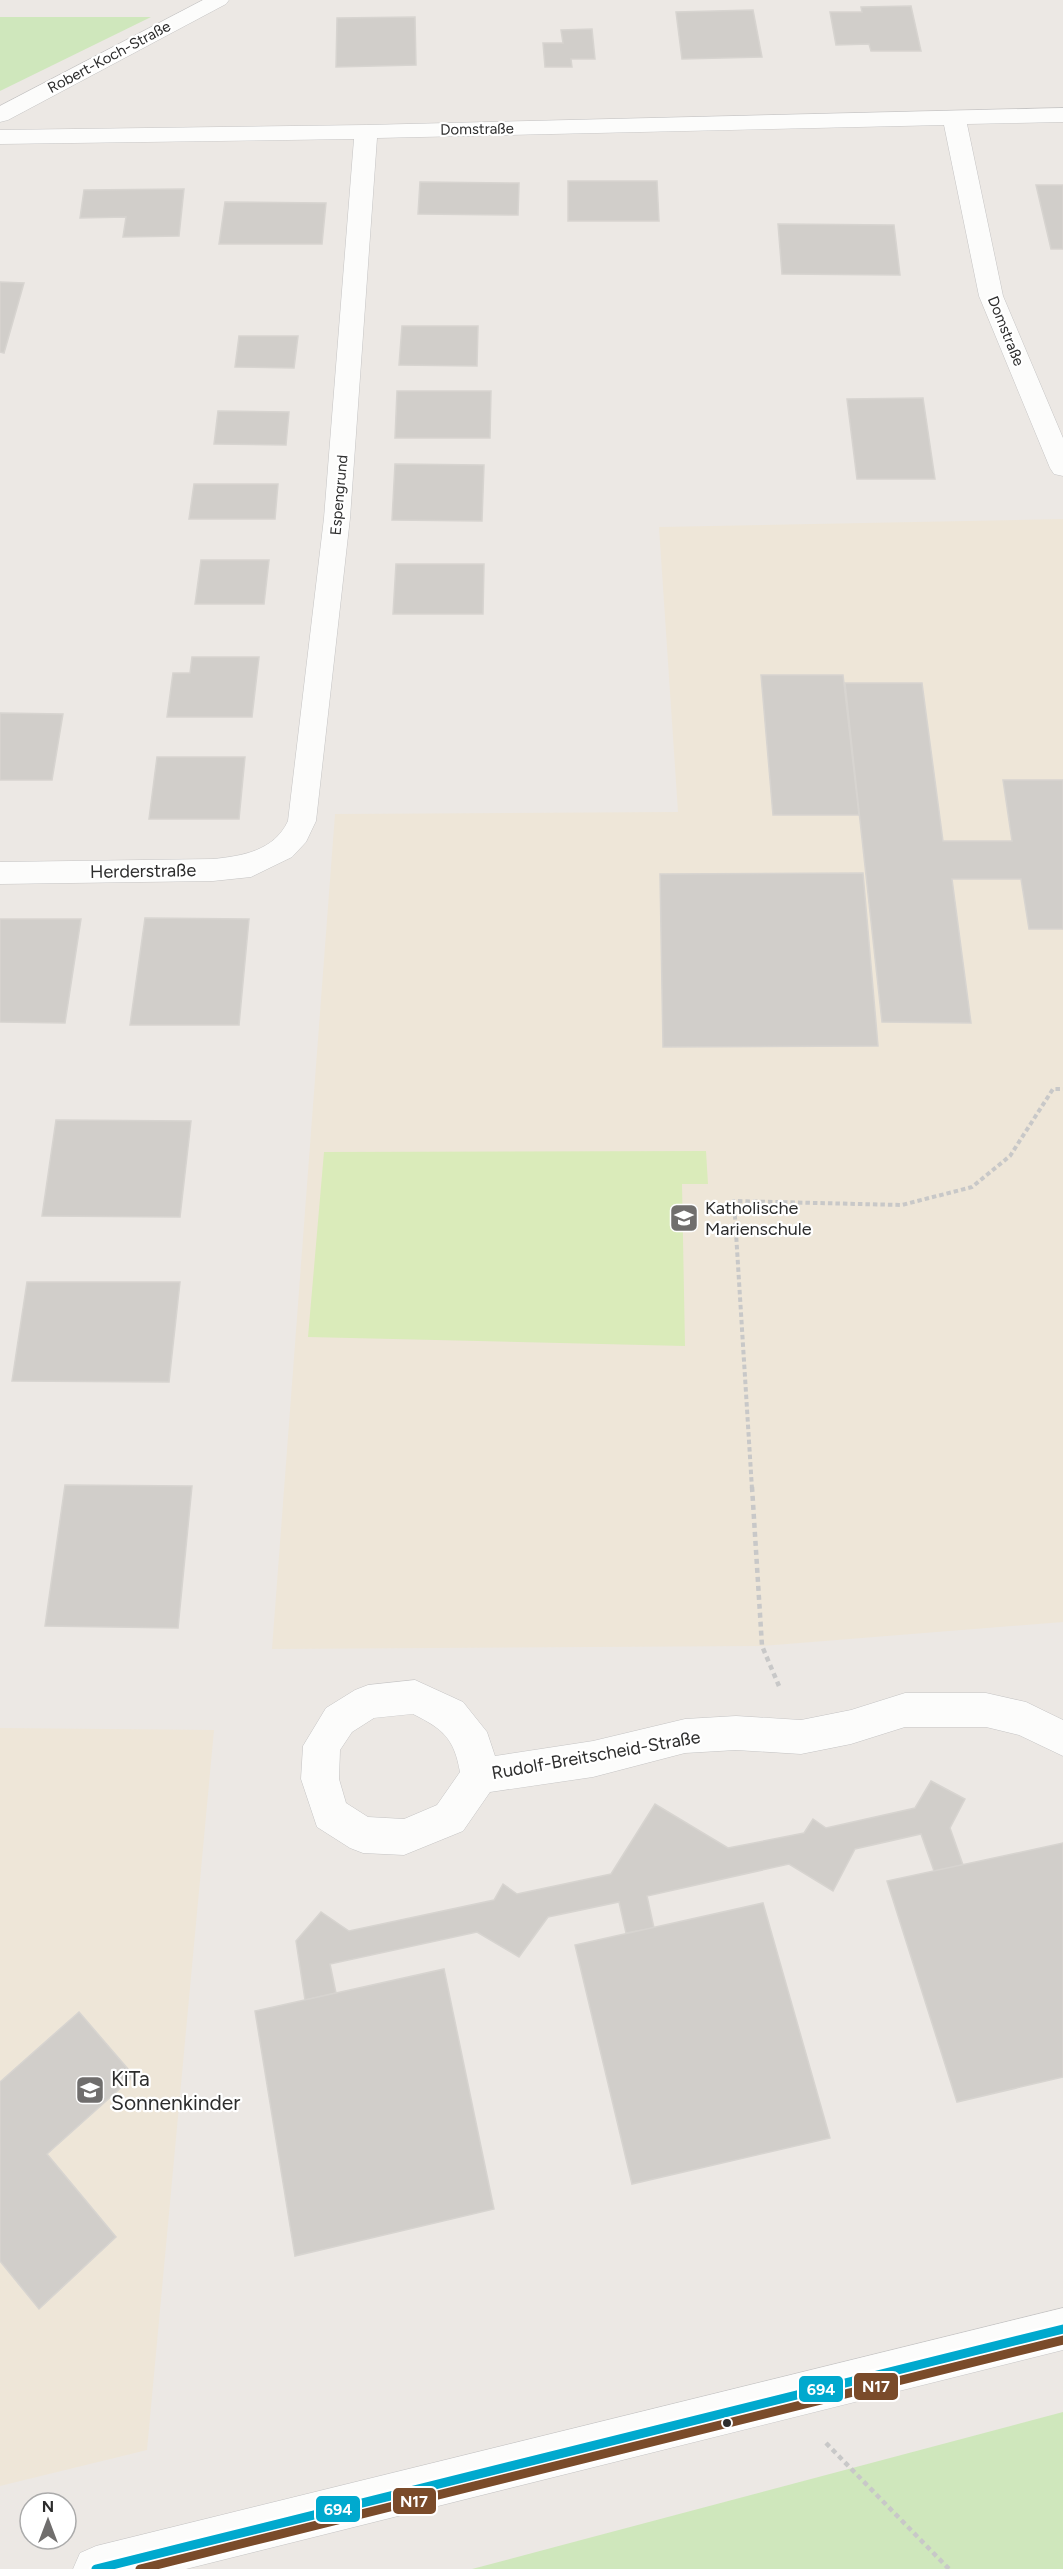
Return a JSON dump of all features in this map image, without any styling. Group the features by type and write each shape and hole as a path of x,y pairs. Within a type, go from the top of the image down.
{"street":[{"name":"Robert-Koch-Straße","path":"0,115 219,0"},
{"name":"Domstraße","path":"0,137 366,132 1063,115"},
{"name":"Domstraße","path":"954,117 991,296 1063,468"},
{"name":"Espengrund","path":"282,850 296,835 302,821 309,765 337,518 366,132"},
{"name":"Herderstraße","path":"0,873 213,870 251,866 282,850"},
{"name":"Rudolf-Breitscheid-Straße","path":"479,1776 474,1744 450,1714 415,1696 368,1702 339,1720 322,1746 320,1779 330,1814 363,1835 404,1838 450,1818 479,1776 593,1760 685,1736 736,1733 801,1737 851,1727 905,1710 986,1710 1026,1719 1063,1739"},
{"path":"96,2569 1063,2329"}],"path":[{"path":"801,1737 762,1646 734,1201 902,1205 972,1188 1010,1156 1053,1089 1063,1089"},
{"path":"783,2398 949,2569"}],"shaded area":[{"name":"Katholische Marienschule","path":"1063,519 1063,1622 762,1646 272,1649 335,814 678,812 659,527"},
{"name":"KiTa Sonnenkinder","path":"0,1728 214,1730 147,2450 0,2486"}],"green space":[{"path":"0,17 151,17 0,91"},
{"path":"706,1151 708,1184 682,1184 685,1346 308,1337 324,1152"},
{"path":"1063,2412 1063,2569 472,2569"}],"building":[{"path":"911,6 921,51 871,51 869,44 836,45 830,12 862,12 861,7"},
{"path":"753,10 762,57 682,59 676,12"},
{"path":"415,17 416,65 336,67 337,18"},
{"path":"592,29 595,59 571,59 572,67 545,67 543,43 563,43 561,30"},
{"path":"568,181 657,181 659,221 568,221"},
{"path":"420,182 519,183 518,215 418,214"},
{"path":"1036,185 1063,185 1063,249 1051,249"},
{"path":"184,189 179,236 123,237 126,217 80,218 84,190"},
{"path":"225,202 326,203 322,244 219,244"},
{"path":"778,224 894,225 900,275 782,274"},
{"path":"0,282 24,283 4,353 0,352"},
{"path":"402,326 478,326 477,366 399,365"},
{"path":"239,336 298,336 294,368 235,367"},
{"path":"397,391 491,391 490,438 395,438"},
{"path":"923,398 935,479 857,479 847,399"},
{"path":"218,411 289,412 286,445 214,444"},
{"path":"395,464 484,465 482,521 392,520"},
{"path":"194,484 278,484 275,519 189,519"},
{"path":"201,560 269,560 264,604 195,604"},
{"path":"396,564 484,564 483,614 393,614"},
{"path":"192,657 259,657 252,717 167,717 173,673 190,673"},
{"path":"761,675 843,675 859,815 773,815"},
{"path":"845,683 922,683 943,841 1012,841 1003,780 1063,780 1063,929 1029,929 1021,879 952,879 971,1023 882,1022"},
{"path":"0,713 63,714 52,780 0,780"},
{"path":"157,757 245,757 239,819 149,819"},
{"path":"863,873 878,1046 663,1047 660,874"},
{"path":"145,918 249,919 239,1025 130,1025"},
{"path":"0,919 81,919 65,1023 0,1022"},
{"path":"56,1120 191,1121 180,1217 42,1216"},
{"path":"27,1282 180,1282 169,1382 12,1381"},
{"path":"65,1485 192,1486 178,1628 45,1626"},
{"path":"931,1781 965,1799 950,1828 963,1865 934,1871 921,1834 855,1849 833,1891 789,1864 647,1896 654,1928 626,1933 619,1902 548,1917 519,1957 477,1932 330,1964 336,1993 305,2000 296,1941 321,1912 349,1931 494,1900 503,1884 517,1894 611,1874 655,1804 728,1848 804,1833 813,1819 826,1828 915,1808"},
{"path":"1063,1843 1063,2077 957,2102 887,1881"},
{"path":"763,1903 830,2138 632,2184 575,1945"},
{"path":"444,1969 494,2209 295,2256 255,2011"},
{"path":"79,2012 134,2076 47,2154 116,2237 39,2309 0,2261 0,2082"}],"transit line":[{"name":"694","path":"96,2569 1063,2329"},
{"name":"N17","path":"140,2569 1063,2340"}],"place":[{"name":"Katholische Marienschule","path":"684,1218"},
{"name":"KiTa Sonnenkinder","path":"90,2090"}]}
